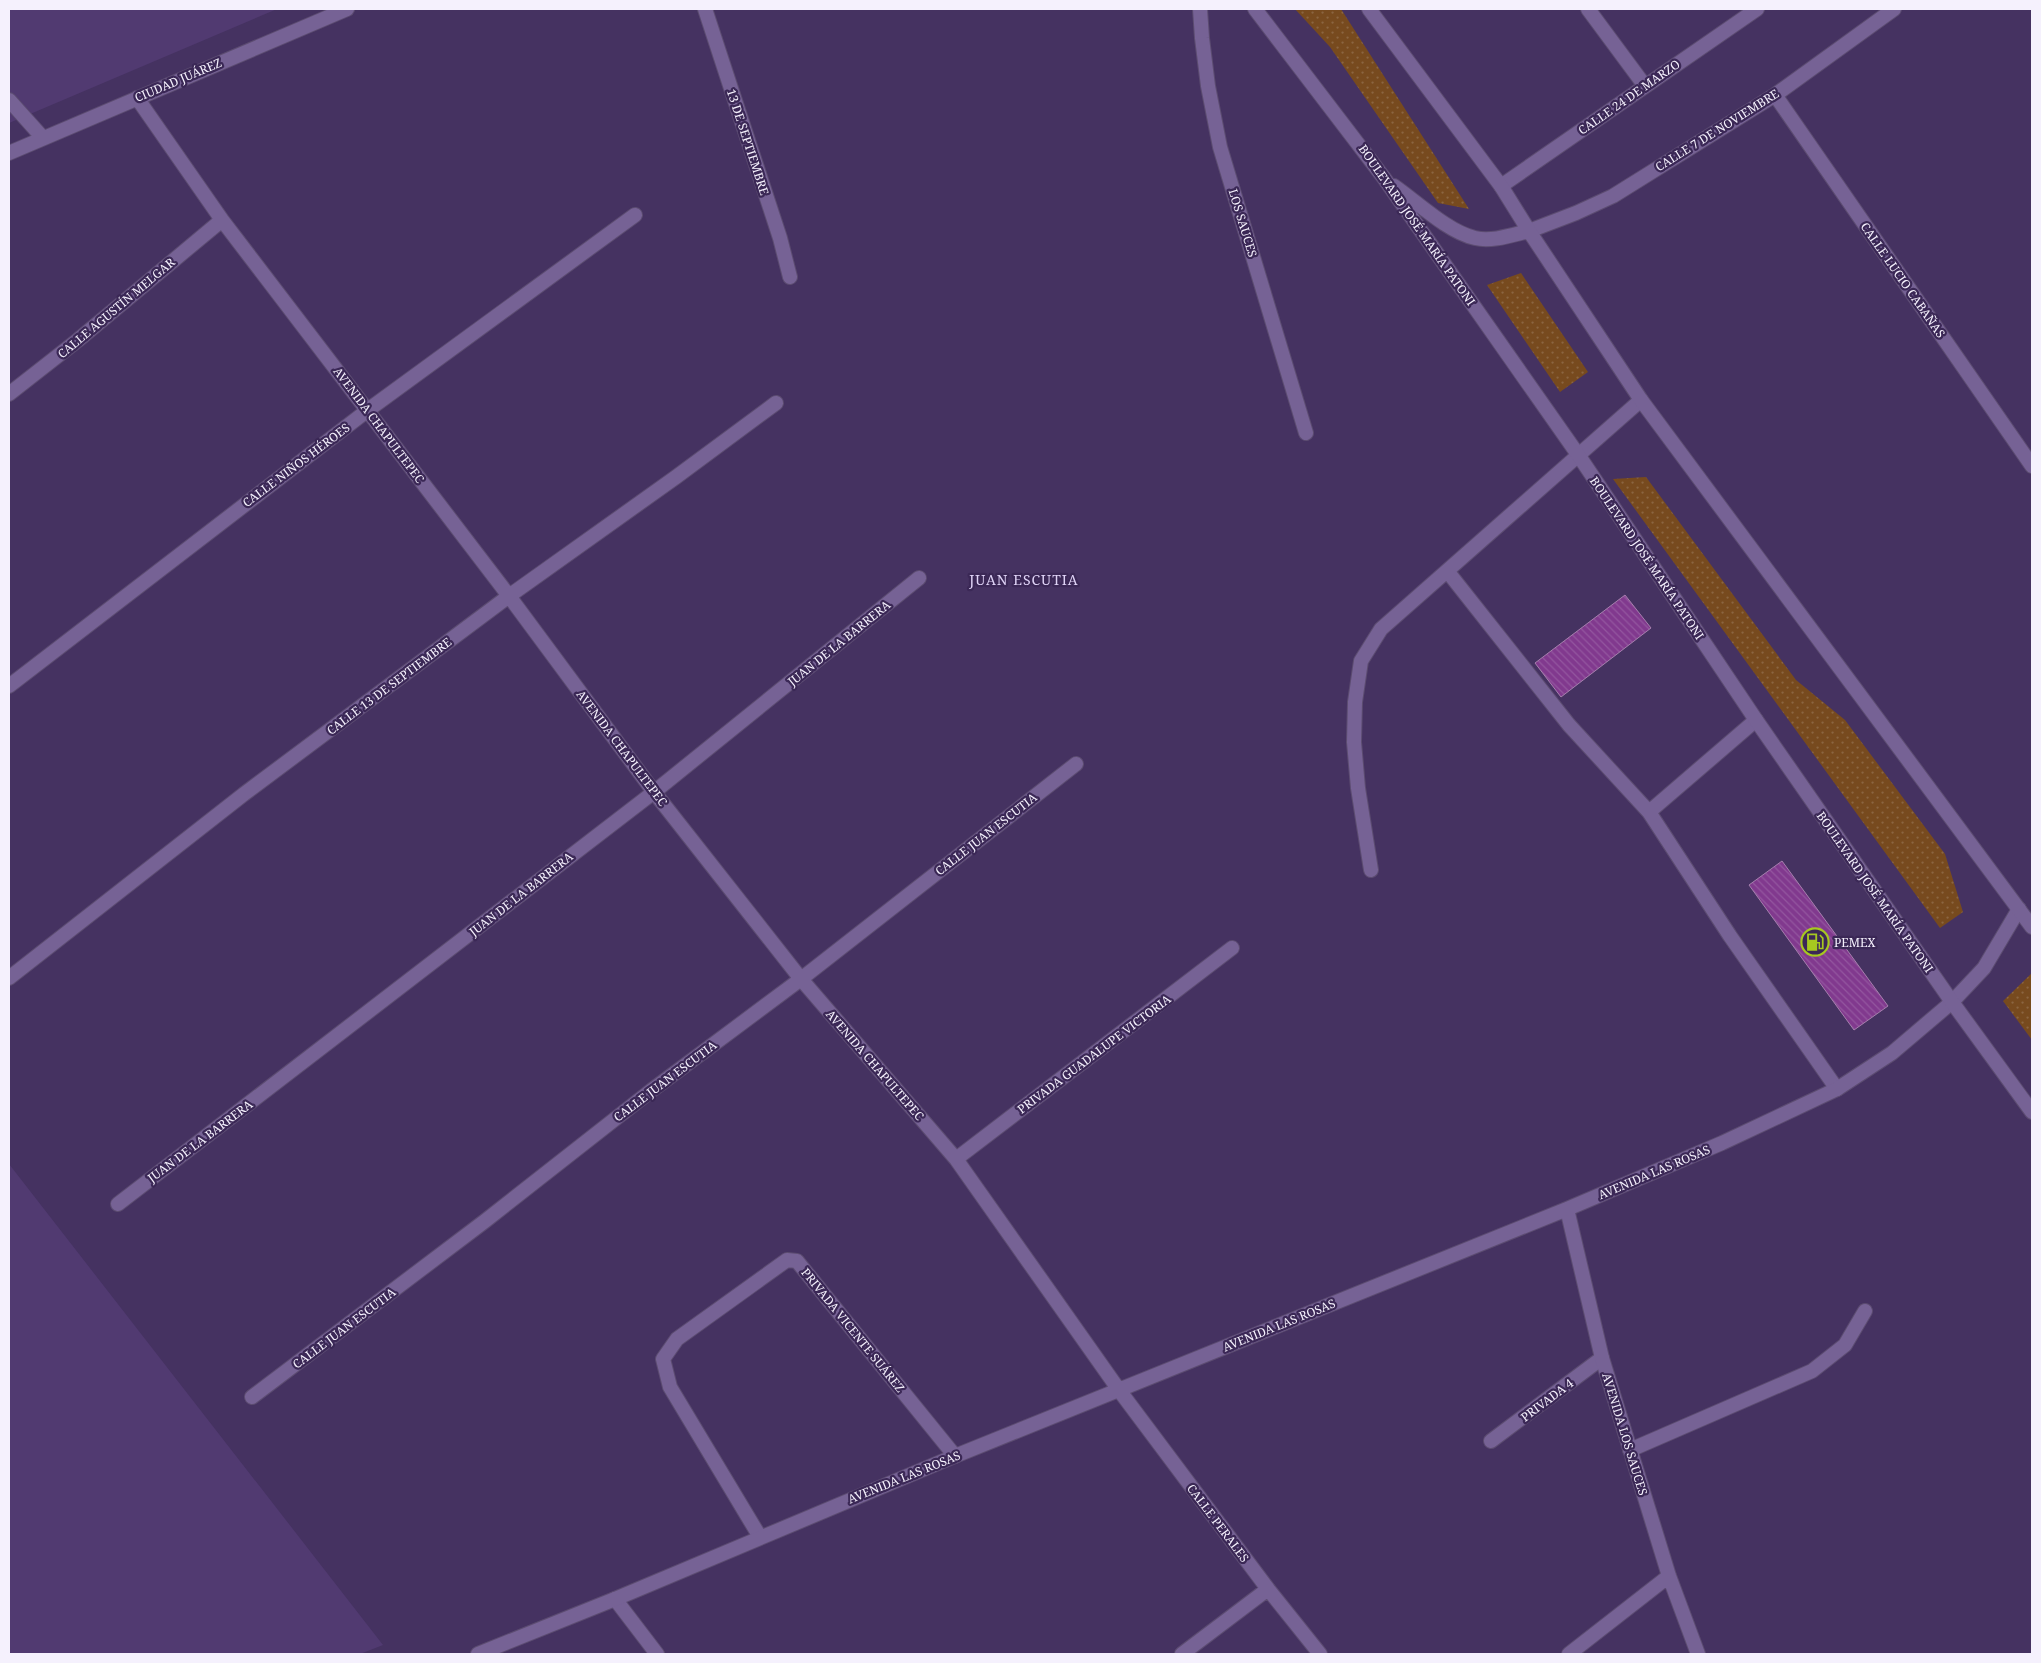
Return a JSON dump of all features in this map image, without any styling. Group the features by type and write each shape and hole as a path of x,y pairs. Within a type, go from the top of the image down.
{"street":[{"name":"CIUDAD JUÁREZ","path":"9,153 348,9"},
{"name":"13 DE SEPTIEMBRE","path":"705,9 777,230 790,277"},
{"name":"LOS SAUCES","path":"1200,9 1208,86 1220,147 1306,434"},
{"name":"BOULEVARD JOSÉ MARÍA PATONI","path":"1255,9 1384,178 1579,456 1756,720 1952,1002 2032,1112"},
{"path":"1369,9 1501,186 1641,400 2032,927"},
{"path":"1588,9 1645,86"},
{"name":"CALLE 24 DE MARZO","path":"1501,186 1757,9"},
{"name":"CALLE 7 DE NOVIEMBRE","path":"1384,178 1465,235 1477,238 1492,238 1529,231 1613,196 1775,95 1894,9"},
{"name":"CALLE LUCIO CABAÑAS","path":"1775,95 2032,466"},
{"name":"AVENIDA CHAPULTEPEC","path":"137,98 222,220 509,596 654,792 801,979 956,1159 1119,1390"},
{"path":"9,100 43,138"},
{"name":"CALLE NIÑOS HÉROES","path":"9,686 368,410 635,214"},
{"name":"CALLE AGUSTÍN MELGAR","path":"9,394 78,340 222,220"},
{"path":"1371,870 1358,788 1354,742 1355,702 1362,661 1381,630 1641,400"},
{"name":"CALLE 13 DE SEPTIEMBRE","path":"9,978 244,794 509,596 776,403"},
{"path":"1448,572 1569,725 1649,812 1730,936 1837,1090"},
{"name":"JUAN DE LA BARRERA","path":"118,1204 654,792 919,578"},
{"path":"1649,812 1756,720"},
{"name":"CALLE JUAN ESCUTIA","path":"252,1397 485,1221 652,1090 801,979 1076,764"},
{"name":"AVENIDA LAS ROSAS","path":"478,1654 615,1599 955,1456 1567,1209 1722,1143 1837,1090 1892,1053 1952,1002 1984,968 2019,909"},
{"name":"PRIVADA GUADALUPE VICTORIA","path":"956,1159 1232,948"},
{"name":"AVENIDA LOS SAUCES","path":"1567,1209 1602,1358 1669,1576 1698,1654"},
{"name":"PRIVADA VICENTE SUÁREZ","path":"760,1537 670,1387 663,1359 677,1339 787,1260 797,1261 955,1456"},
{"path":"1630,1450 1812,1371 1845,1345 1865,1311"},
{"name":"PRIVADA 4","path":"1491,1441 1602,1358"},
{"name":"CALLE PERALES","path":"1119,1390 1268,1589 1320,1654"},
{"path":"1569,1654 1669,1576"},
{"path":"1182,1654 1268,1589"},
{"path":"615,1599 657,1654"}],"shaded area":[{"path":"9,9 277,9 9,123"},
{"path":"1295,9 1341,9 1469,209 1438,203 1330,47"},
{"path":"1521,273 1588,372 1560,392 1487,285"},
{"path":"1646,477 1796,680 1845,720 1945,854 1963,912 1940,928 1613,479"},
{"path":"2032,973 2032,1040 2003,1001"},
{"path":"9,1164 383,1645 360,1654 9,1654"}],"building":[{"path":"1625,595 1651,628 1561,697 1535,663"},
{"path":"1782,861 1888,1006 1854,1030 1749,885"}],"place":[{"name":"PEMEX","path":"1815,942"}],"district":[{"name":"JUAN ESCUTIA","path":"1024,579"}]}
